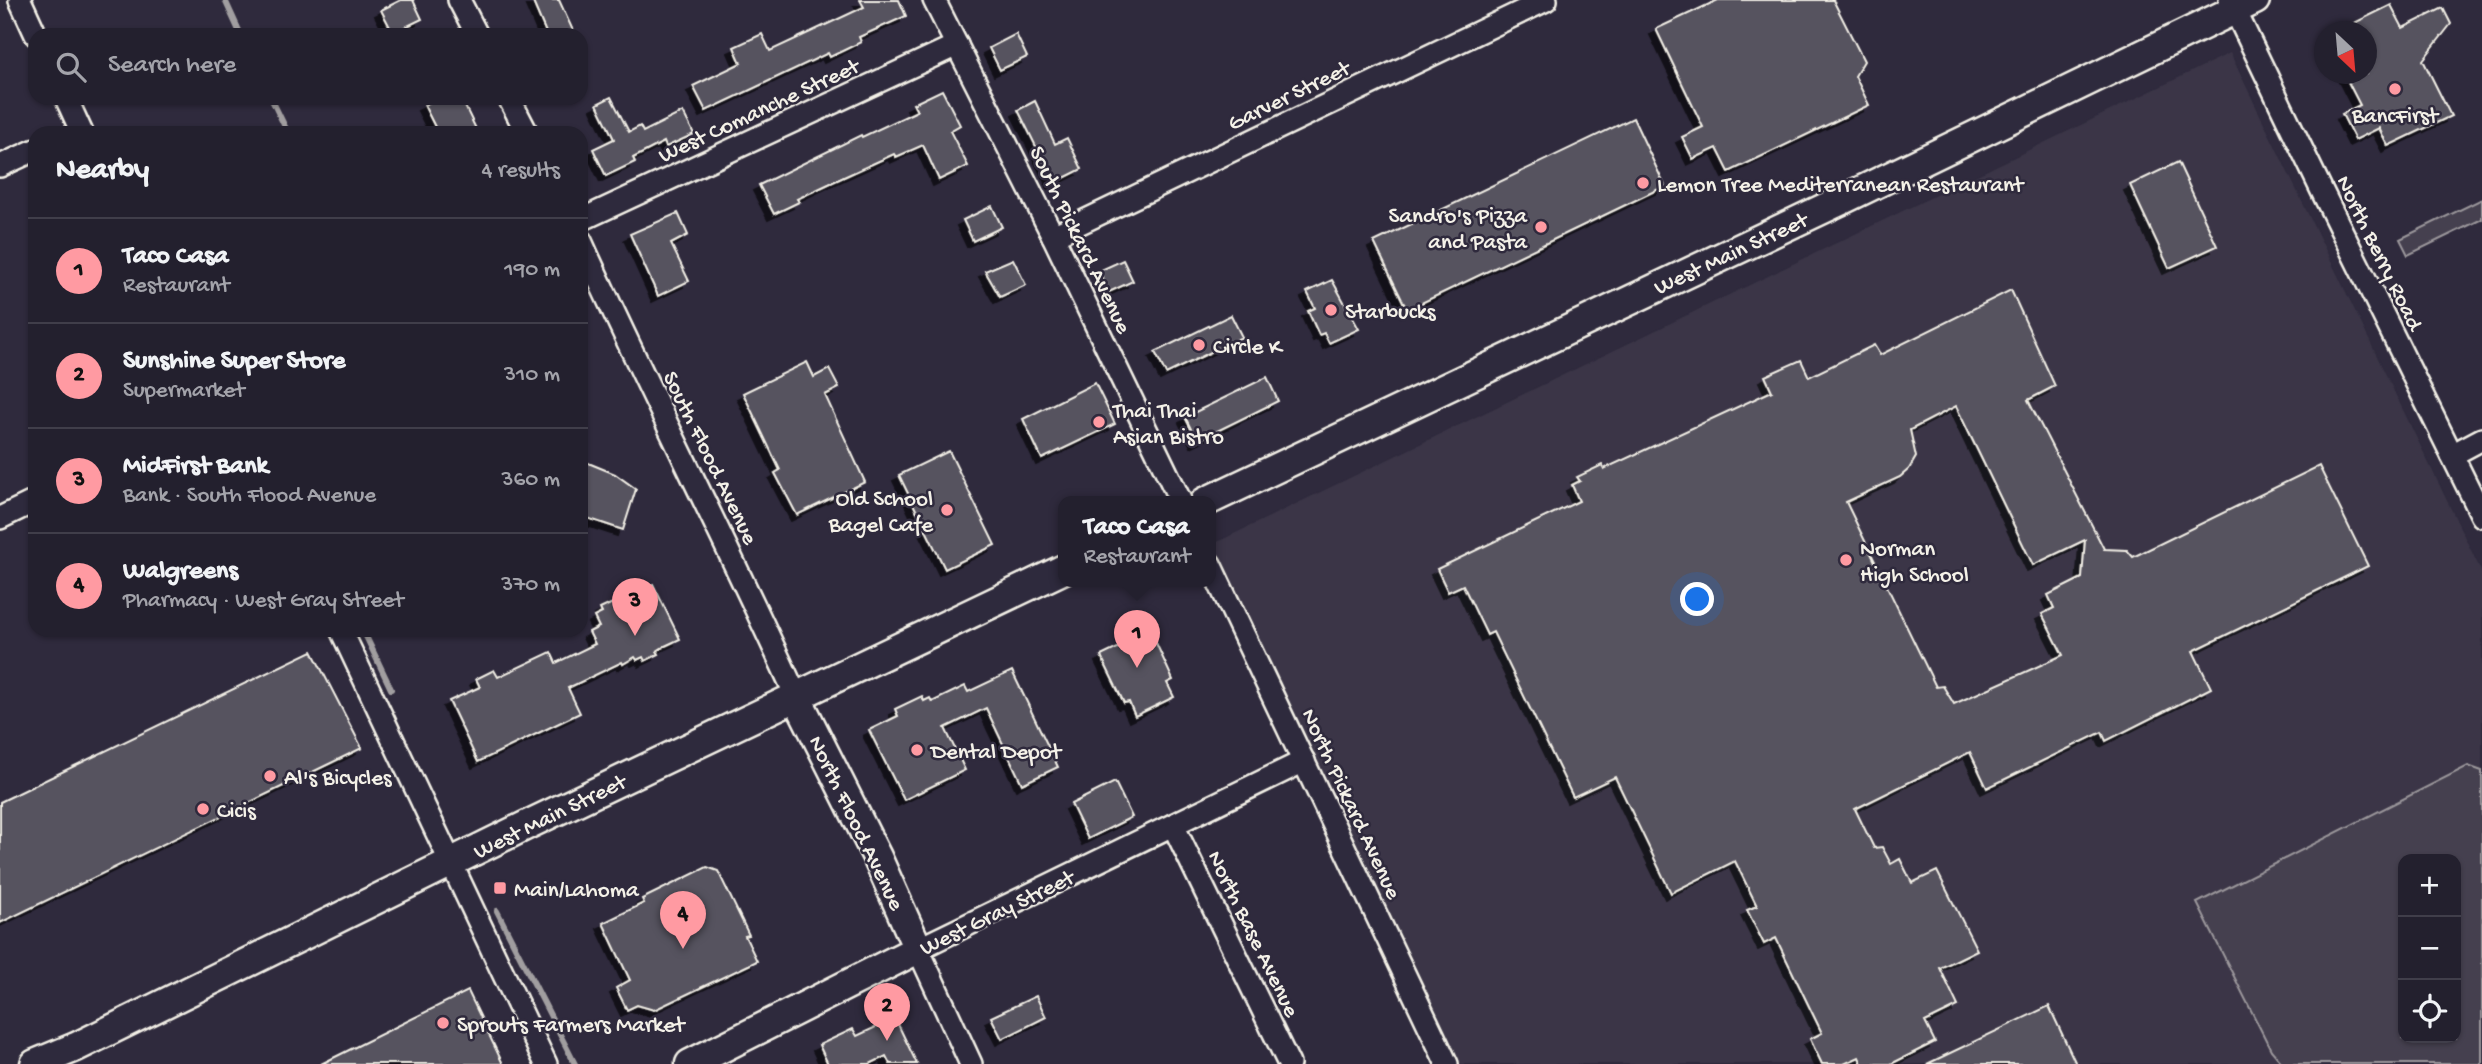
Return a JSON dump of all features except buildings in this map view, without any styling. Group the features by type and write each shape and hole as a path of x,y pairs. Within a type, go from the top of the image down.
{"main road":[{"name":"West Main Street","path":"1216,497 1822,209 2240,3"},
{"name":"West Main Street","path":"36,1064 1058,571"},
{"name":"North Flood Avenue","path":"796,696 877,857 918,949"},
{"name":"West Gray Street","path":"690,1064 918,949"}],"street":[{"path":"20,0 33,28"},
{"path":"459,0 473,28"},
{"name":"South Pickard Avenue","path":"934,0 1053,236 1178,496"},
{"name":"Garver Street","path":"1053,236 1546,0"},
{"name":"North Berry Road","path":"2240,3 2322,191 2482,516"},
{"name":"West Comanche Street","path":"588,217 957,45"},
{"path":"68,105 76,126"},
{"path":"513,105 523,126"},
{"path":"0,166 28,153"},
{"name":"South Flood Avenue","path":"588,257 796,696"},
{"path":"2452,455 2482,439"},
{"path":"0,518 28,504"},
{"name":"North Pickard Avenue","path":"1216,577 1447,1064"},
{"path":"344,637 546,1064"},
{"name":"West Gray Street","path":"918,949 1304,761"},
{"name":"North Base Avenue","path":"1173,825 1289,1064"},
{"name":"North Flood Avenue","path":"918,949 971,1064"}],"shaded area":[{"name":"Norman High School","path":"2230,53 2482,573 2482,1064 1460,1064 1216,555 1216,543"},
{"path":"2482,199 2482,219 2408,255 2400,239"},
{"path":"2468,766 2482,771 2482,1064 2283,1064 2271,1050 2197,903"}],"waterway":[{"path":"225,0 238,28"},
{"path":"274,105 285,126"},
{"path":"366,637 391,689"},
{"path":"497,911 575,1064"}],"place":[{"name":"BancFirst","path":"2395,89"},
{"name":"Lemon Tree Mediterranean Restaurant","path":"1643,183"},
{"name":"Sandro's Pizza and Pasta","path":"1541,227"},
{"name":"Starbucks","path":"1331,310"},
{"name":"Circle K","path":"1199,345"},
{"name":"Thai Thai Asian Bistro","path":"1099,422"},
{"name":"Old School Bagel Cafe","path":"947,510"},
{"name":"Norman High School","path":"1846,560"},
{"name":"MidFirst Bank","path":"635,636"},
{"name":"Taco Casa","path":"1137,668"},
{"name":"Dental Depot","path":"917,750"},
{"name":"Al's Bicycles","path":"270,776"},
{"name":"Cicis","path":"203,809"},
{"name":"Main/Lahoma","path":"500,888"},
{"name":"Walgreens","path":"683,949"},
{"name":"Sprouts Farmers Market","path":"443,1023"},
{"name":"Sunshine Super Store","path":"887,1041"}]}
